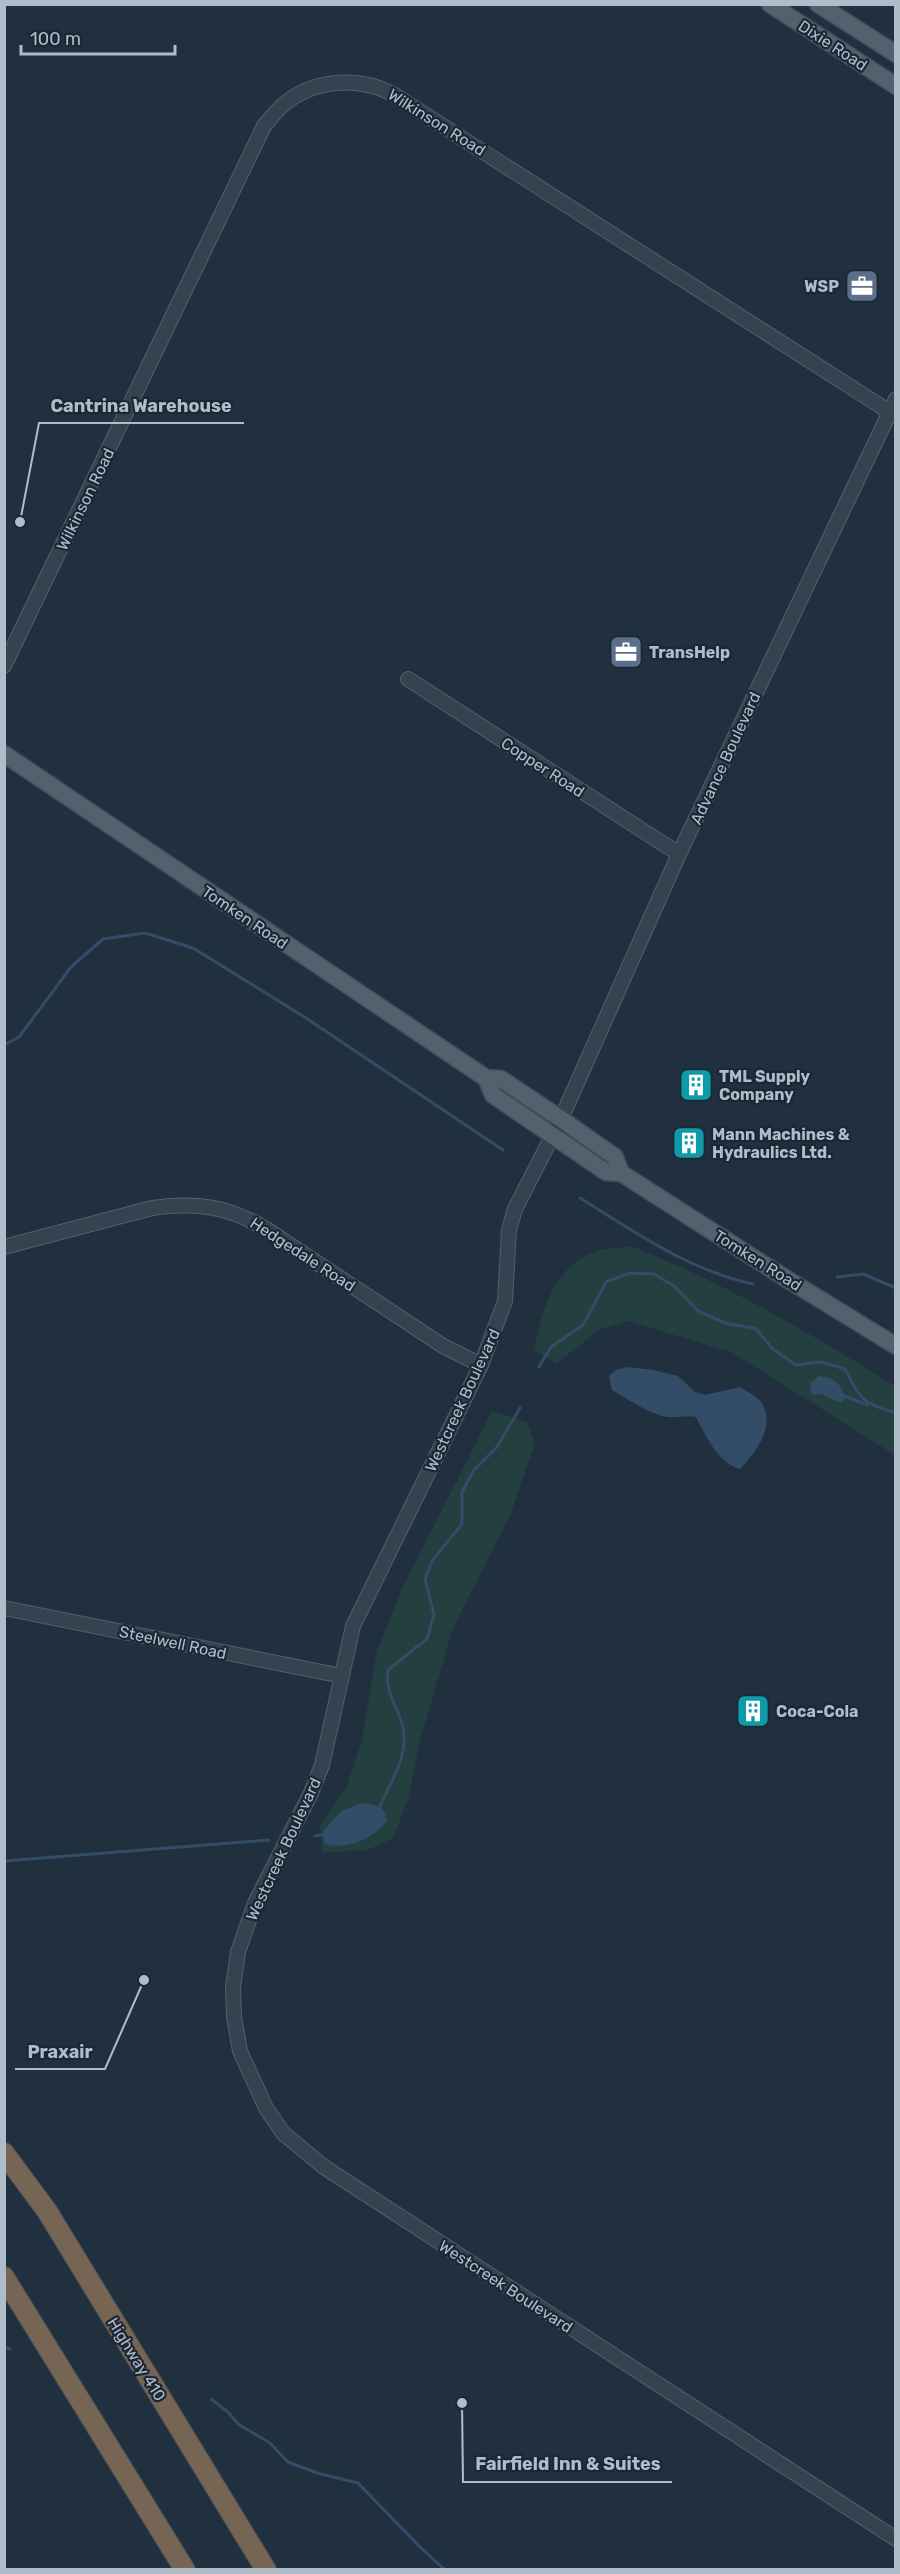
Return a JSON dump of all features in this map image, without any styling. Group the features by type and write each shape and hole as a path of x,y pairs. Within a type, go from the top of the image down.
{"highway":[{"name":"Highway 410","path":"4,2153 47,2211 266,2570"},
{"path":"4,2277 185,2570"},
{"path":"238,2524 266,2547 280,2570"}],"main road":[{"name":"Dixie Road","path":"770,4 896,86"},
{"name":"Dixie Road","path":"818,4 896,54"},
{"name":"Tomken Road","path":"4,754 486,1078 501,1079 561,1119 615,1157 621,1173"},
{"name":"Tomken Road","path":"486,1078 493,1095 606,1172 621,1173 896,1346"}],"street":[{"name":"Wilkinson Road","path":"4,666 264,126 285,103 300,93 320,86 342,82 365,84 393,94 894,409"},
{"name":"Advance Boulevard","path":"561,1119 680,854 894,409"},
{"name":"Copper Road","path":"408,679 680,854"},
{"name":"Westcreek Boulevard","path":"561,1119 515,1209 509,1230 505,1301 481,1365 353,1626 322,1765 311,1793 255,1903 238,1952 233,1987 240,2051 266,2108 283,2133 324,2167 896,2539"},
{"name":"Hedgedale Road","path":"4,1247 152,1208 175,1205 220,1208 246,1217 266,1229 443,1346 481,1365"},
{"name":"Steelwell Road","path":"4,1608 342,1676"}],"green space":[{"path":"631,1246 700,1276 766,1310 895,1386 895,1455 731,1352 628,1321 599,1330 556,1364 534,1349 546,1306 552,1292 568,1268 594,1252"},
{"path":"492,1411 527,1422 535,1443 511,1513 453,1628 419,1744 409,1797 393,1838 368,1850 322,1853 320,1825 346,1788 362,1739 377,1651 401,1591"}],"water":[{"path":"628,1367 678,1376 695,1392 705,1395 740,1387 752,1394 763,1405 767,1422 762,1440 740,1469 732,1466 719,1455 696,1417 661,1416 612,1390 609,1376 616,1370"},
{"path":"819,1376 829,1378 840,1386 845,1399 841,1403 821,1394 813,1395 810,1392 809,1384"},
{"path":"361,1803 374,1805 381,1809 387,1821 381,1828 358,1842 342,1846 324,1844 324,1830 342,1811"}],"waterway":[{"path":"4,1045 19,1037 71,967 103,939 145,933 193,948 306,1018 503,1150"},
{"path":"580,1198 684,1260 729,1278 753,1284"},
{"path":"539,1367 551,1347 583,1325 606,1282 630,1273 654,1274 674,1286 698,1311 728,1324 755,1328 773,1349 796,1365 821,1362 845,1369 864,1399 876,1407 896,1413"},
{"path":"837,1277 863,1274 896,1288"},
{"path":"840,1394 867,1405"},
{"path":"379,1809 401,1760 404,1739 401,1720 388,1686 388,1670 427,1639 434,1615 425,1579 432,1561 462,1524 462,1492 474,1470 497,1447 520,1408"},
{"path":"315,1836 325,1834"},
{"path":"4,1861 269,1840"},
{"path":"4,2347 10,2349"},
{"path":"211,2399 228,2412 238,2424 270,2443 288,2462 317,2473 358,2483 445,2570"}],"place":[{"name":"WSP","path":"862,286"},
{"name":"Cantrina Warehouse","path":"20,522"},
{"name":"TransHelp","path":"626,652"},
{"name":"TML Supply Company","path":"696,1085"},
{"name":"Mann Machines & Hydraulics Ltd.","path":"689,1143"},
{"name":"Coca-Cola","path":"753,1711"},
{"name":"Praxair","path":"144,1980"},
{"name":"Fairfield Inn & Suites","path":"462,2403"}]}
